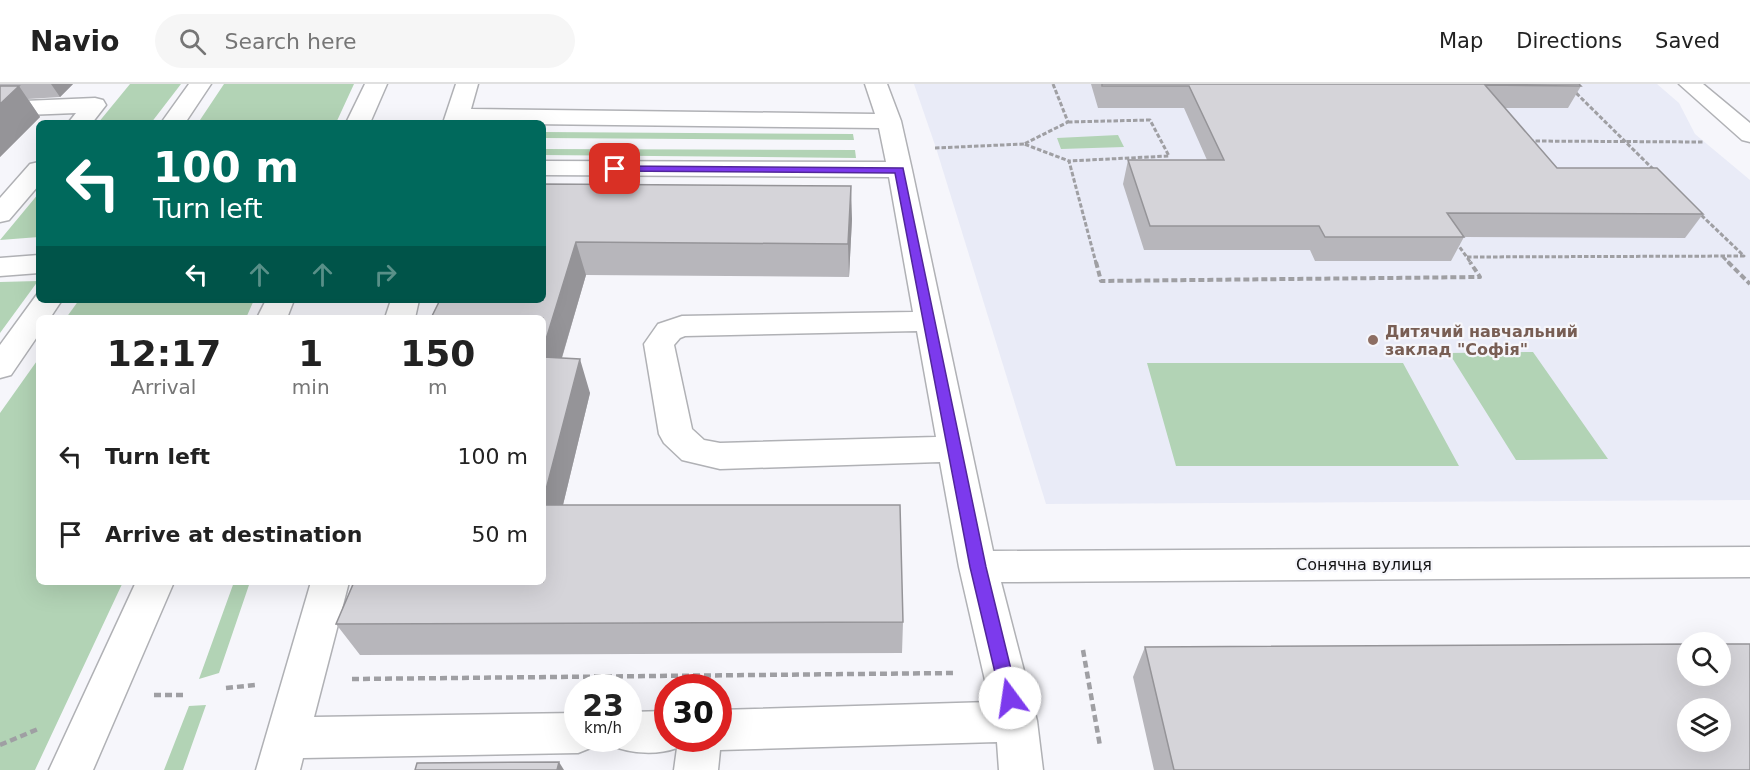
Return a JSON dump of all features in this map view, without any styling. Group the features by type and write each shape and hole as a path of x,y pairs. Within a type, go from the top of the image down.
{"street":[{"path":"175,120 200,84"},
{"path":"359,120 376,84"},
{"path":"456,120 467,84"},
{"path":"876,84 889,121 900,170 978,567 1016,721 1021,770"},
{"path":"1690,84 1750,135"},
{"path":"0,109 95,105 82,120"},
{"path":"546,120 889,121"},
{"path":"546,168 900,170"},
{"path":"0,214 36,172"},
{"path":"0,267 36,264"},
{"path":"0,367 36,317"},
{"path":"930,321 682,326 669,332 659,344 676,435 694,451 720,456 955,449"},
{"name":"Сонячна вулиця","path":"978,567 1750,562"},
{"path":"71,770 154,585"},
{"path":"329,585 283,754 564,734"},
{"path":"732,730 1016,721"},
{"path":"696,770 698,752"}],"path":[{"path":"1053,84 1068,122"},
{"path":"1567,84 1658,173"},
{"path":"928,148 1024,144 1069,161 1169,156 1150,120 1068,122 1024,144"},
{"path":"1529,141 1715,142"},
{"path":"1069,161 1101,281 1480,277 1454,238"},
{"path":"1466,257 1744,256 1692,206"},
{"path":"1722,256 1750,284"},
{"path":"1083,650 1100,746"},
{"path":"350,679 960,673"}],"shaded area":[{"name":"Дитячий навчальний заклад \"Софія\"","path":"914,84 1657,84 1679,103 1695,134 1750,180 1750,500 1046,504"}],"green space":[{"path":"130,84 181,84 153,120 100,120"},
{"path":"224,84 354,84 337,120 200,120"},
{"path":"546,132 853,134 854,140 546,138"},
{"path":"1118,135 1124,147 1061,149 1057,138"},
{"path":"546,149 855,150 856,158 546,155"},
{"path":"36,197 36,237 0,240"},
{"path":"36,281 0,333 0,282"},
{"path":"77,303 253,303 247,315 68,315"},
{"path":"1533,352 1608,459 1516,460 1449,353"},
{"path":"36,362 36,585 122,585 35,770 0,770 0,413"},
{"path":"1147,363 1403,363 1459,466 1176,466"},
{"path":"233,585 249,585 219,673 199,679"},
{"path":"206,705 183,770 164,770 189,706"}],"building":[{"path":"1102,84 1579,84 1581,86 1485,85 1557,168 1657,168 1703,214 1447,213 1464,237 1325,237 1319,226 1150,226 1128,160 1224,160 1189,86 1102,86"},
{"path":"0,86 19,86 0,104"},
{"path":"546,184 851,186 848,244 576,242 546,339 546,315 432,315 438,303 546,303"},
{"path":"546,357 580,359 546,489"},
{"path":"546,505 900,505 903,622 336,624 353,585 546,585"},
{"path":"1677,644 1677,686 1731,686 1731,644 1750,644 1750,770 1174,770 1145,647"},
{"path":"559,762 557,770 415,770 417,763"}],"place":[{"name":"Дитячий навчальний заклад \"Софія\"","path":"1373,340"}],"route":[{"path":"615,169 900,170 978,567 1010,698"}]}
